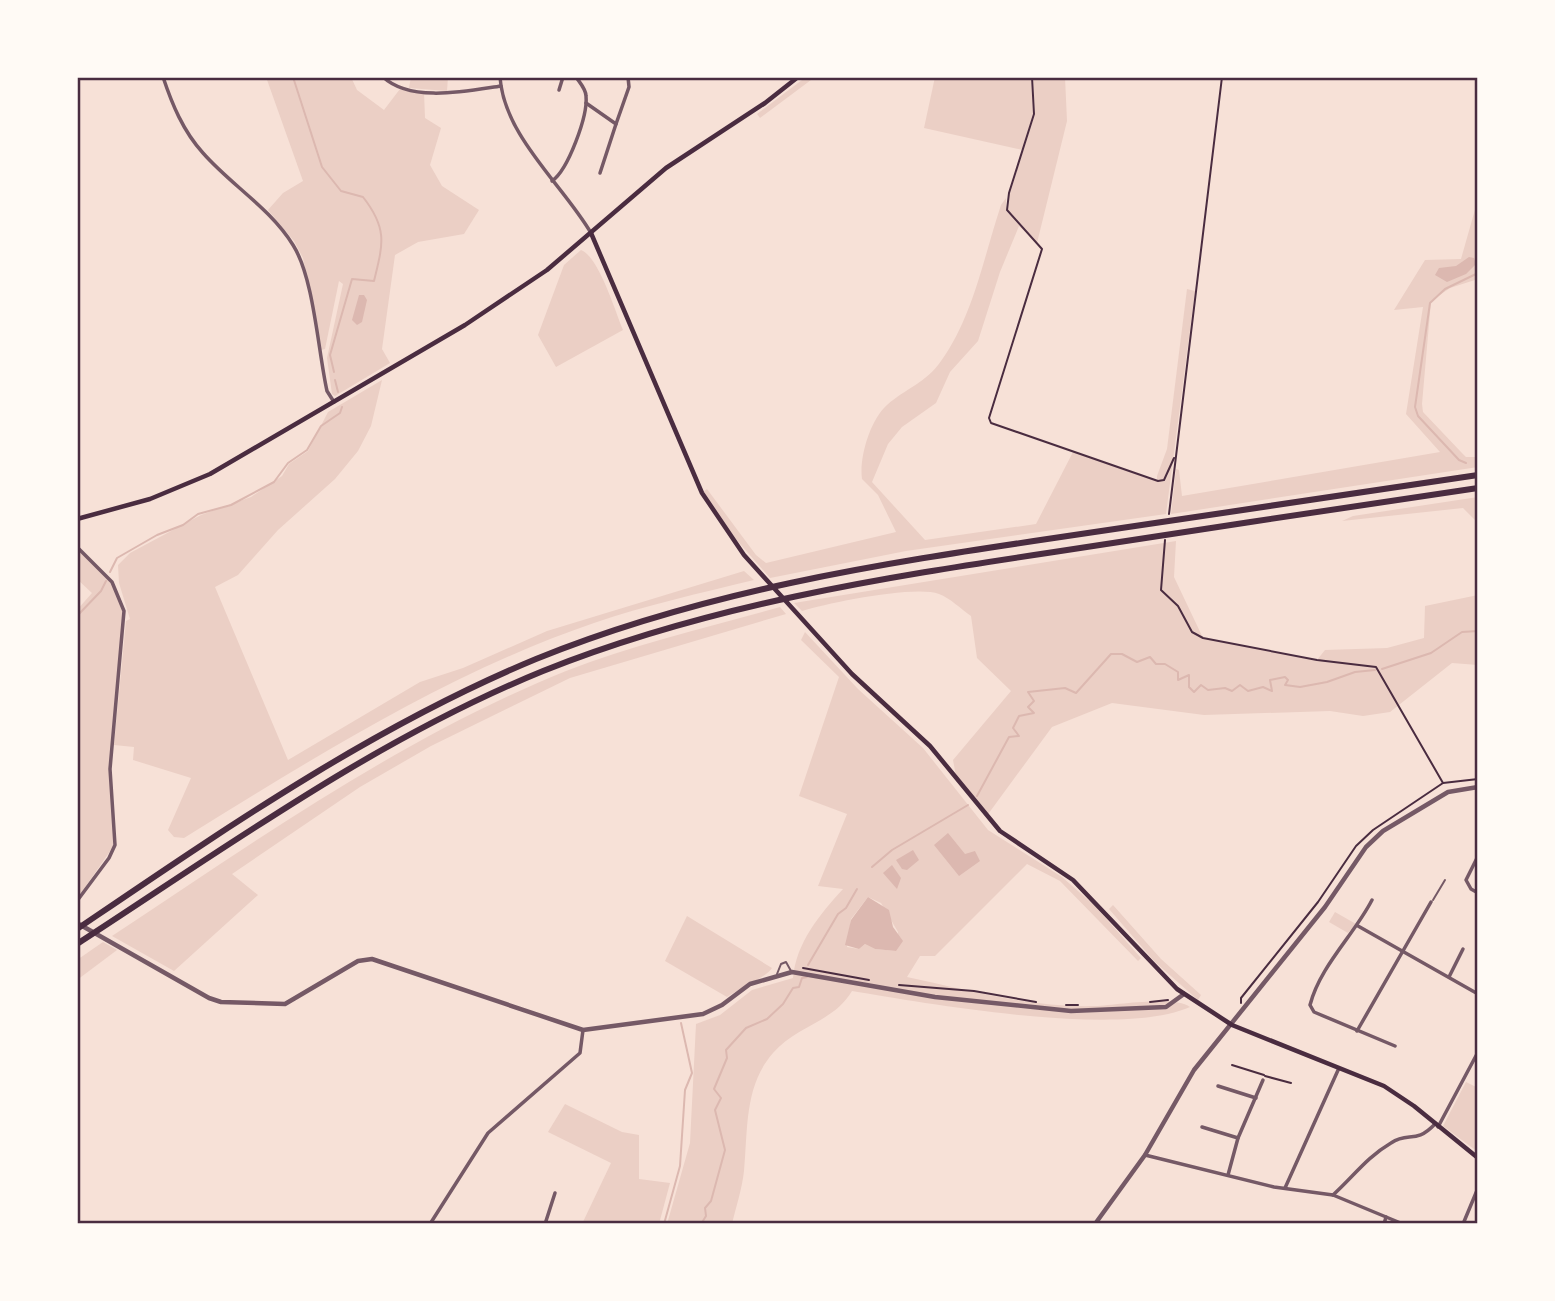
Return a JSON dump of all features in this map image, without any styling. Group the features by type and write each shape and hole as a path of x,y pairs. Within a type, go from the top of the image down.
{"highway":[{"path":"77,929 291,788 397,725 538,659 670,611 727,595 902,561 1478,475"},
{"path":"77,944 293,803 404,737 543,671 664,628 796,594 902,575 1478,488"}],"main road":[{"path":"77,519 150,499 189,484 334,403 503,301 547,270 666,168 765,103 798,77"},
{"path":"591,233 702,492 720,523 797,614 867,689 930,746 1000,831 1085,890 1184,994 1232,1025 1399,1095 1478,1158"}],"street":[{"path":"163,77 174,108 196,144 275,222 298,253 305,275 327,391 334,403"},
{"path":"383,77 400,89 461,92 501,86"},
{"path":"500,77 501,86 527,143 591,233"},
{"path":"559,90 563,77"},
{"path":"552,181 562,172 569,160 586,103 586,92 576,77"},
{"path":"600,173 629,88 628,77"},
{"path":"586,103 616,124"},
{"path":"77,547 113,582 124,611 110,769 115,845 109,858 77,901"},
{"path":"1095,1224 1145,1155 1192,1073 1325,907 1366,847 1383,831 1448,792 1478,787"},
{"path":"1478,856 1466,880 1468,886 1478,893"},
{"path":"1373,900 1329,966 1310,1005 1314,1012 1395,1046"},
{"path":"1357,1031 1431,902"},
{"path":"77,923 221,1002 285,1004 351,965 372,959 583,1030 710,1012 750,984 777,971 821,974 935,997 1071,1011 1166,1007 1184,994"},
{"path":"1358,926 1478,994"},
{"path":"1449,977 1463,949"},
{"path":"433,1223 488,1132 580,1053 583,1030"},
{"path":"1334,1195 1362,1163 1396,1139 1424,1135 1437,1126 1478,1052"},
{"path":"1285,1188 1339,1068"},
{"path":"1228,1175 1238,1138 1264,1078"},
{"path":"1219,1086 1255,1098"},
{"path":"1202,1127 1238,1138"},
{"path":"1145,1155 1285,1188 1334,1195 1403,1224"},
{"path":"1463,1224 1478,1188"},
{"path":"545,1224 555,1193"},
{"path":"1384,1224 1386,1217"}],"lane":[{"path":"1431,902 1444,880"},
{"path":"777,971 786,962 792,972"}],"path":[{"path":"1032,77 1034,114 1006,201 1010,216 1042,249 989,418 991,423 1158,481 1164,480 1168,475 1175,455"},
{"path":"1170,502 1222,77"},
{"path":"1164,555 1161,590 1178,606 1196,635 1285,654 1376,667 1443,783"},
{"path":"1238,1012 1241,998 1318,902 1356,846 1392,816 1443,783 1478,779"},
{"path":"803,968 871,980"},
{"path":"891,984 974,991 1046,1004"},
{"path":"1142,1003 1173,998"},
{"path":"1059,1004 1082,1005"},
{"path":"1232,1065 1264,1078 1291,1083"}],"shaded area":[{"path":"266,77 351,77 357,90 384,110 400,89 424,92 425,118 441,128 430,165 442,186 479,210 464,234 418,242 395,255 382,349 390,363 335,396 332,394 327,358 343,284 339,281 325,349 321,350 303,258 294,241 268,210 283,193 303,181"},
{"path":"411,77 448,77 447,91 409,88"},
{"path":"806,77 815,77 760,118 757,114"},
{"path":"935,77 1031,77 1033,114 1023,150 924,128"},
{"path":"1033,77 1065,77 1067,121 1037,243 1019,226 1000,272 978,341 950,372 936,403 902,427 888,444 872,482 925,540 1036,524 1073,452 1158,481 1164,481 1170,472 1163,480 1157,480 1157,476 1167,449 1187,289 1195,291 1166,514 906,551 770,578 721,522 703,492 707,489 756,555 766,563 896,532 878,495 862,479 862,461 867,440 875,420 887,405 923,380 952,344 970,306 1001,205 1006,198 1006,211 1018,224 1008,210 1007,202 1035,114"},
{"path":"1478,199 1478,279 1450,288 1431,301 1422,404 1423,412 1466,457 1478,457 1478,467 1171,514 1176,469 1179,470 1182,496 1440,452 1406,414 1423,307 1394,310 1425,260 1461,259"},
{"path":"581,250 588,255 600,273 623,330 556,367 538,335 564,265"},
{"path":"1469,257 1474,258 1476,264 1466,274 1447,282 1435,275 1439,268 1456,266"},
{"path":"359,295 364,295 367,300 362,322 357,325 352,320"},
{"path":"382,380 371,426 358,451 335,479 278,530 238,575 215,587 288,760 420,682 463,668 547,631 744,571 754,580 594,623 487,666 383,719 184,838 174,837 168,830 191,778 133,760 134,747 114,745 126,621 130,619 119,583 118,565 130,553 201,515 251,497 282,476 289,464 308,451 328,412"},
{"path":"1478,497 1478,523 1463,508 1342,521 1353,516"},
{"path":"1176,541 1174,577 1203,638 1317,660 1325,650 1387,648 1424,638 1425,606 1478,595 1478,665 1452,663 1390,712 1363,716 1330,711 1204,715 1112,703 1052,727 986,817 956,776 953,760 1011,691 977,658 971,616 943,596 927,592 871,596 802,611 794,603"},
{"path":"77,547 108,576 124,611 109,768 115,844 81,893 77,891 77,610 92,593 77,579"},
{"path":"780,607 786,614 570,678 431,746 360,787 232,874 258,895 174,971 112,936 277,827 389,758 506,697 619,652"},
{"path":"805,632 858,689 923,748 988,830 1062,877 1094,905 1141,958 1138,961 1060,881 1027,864 935,956 920,956 907,977 1047,1004 1095,1006 1159,1001 1183,1003 1190,1007 1159,1016 1073,1019 975,1010 852,991 835,1010 782,1044 764,1066 752,1094 743,1178 732,1224 667,1224 690,1143 696,1024 720,1015 752,990 793,978 804,941 843,889 818,886 847,814 799,796 839,677 801,640","holes":["868,897 881,903 898,932 896,951 875,949 865,944 859,949 847,947 851,919"]},
{"path":"948,833 965,854 975,851 980,861 959,876 934,845"},
{"path":"913,850 919,860 907,870 902,869 896,860"},
{"path":"892,865 901,878 897,889 883,873"},
{"path":"868,897 889,910 893,927 903,941 896,951 875,949 865,944 859,949 845,945 851,920"},
{"path":"1113,905 1161,959 1201,995 1198,1000 1155,962 1109,909"},
{"path":"1335,912 1356,924 1348,933 1329,922"},
{"path":"687,916 772,968 727,997 665,961"},
{"path":"103,942 117,950 77,980 77,960"},
{"path":"1466,1082 1478,1088 1478,1152 1443,1126"},
{"path":"565,1104 622,1132 639,1135 639,1179 670,1183 659,1224 582,1224 611,1163 548,1132"}],"waterway":[{"path":"293,77 322,167 341,191 363,197 377,218 380,228 380,257 374,281 352,279 330,355 334,372"},
{"path":"1466,463 1459,460 1418,416 1415,407 1430,303 1445,289 1478,273"},
{"path":"335,380 338,392"},
{"path":"110,572 117,558 157,535 183,525 198,514 231,505 274,482 288,463 307,450 321,426 340,413 342,407"},
{"path":"77,616 101,591 106,581"},
{"path":"1382,669 1431,653 1462,632 1478,631"},
{"path":"977,796 1009,737 1019,736 1013,728 1019,716 1034,713 1028,707 1034,701 1028,692 1065,688 1076,693 1111,654 1122,654 1137,662 1150,657 1156,664 1165,664 1178,672 1178,680 1189,675 1189,687 1194,692 1201,685 1208,690 1225,688 1232,691 1240,685 1248,691 1263,687 1272,691 1270,680 1285,677 1288,680 1285,685 1300,687 1327,682 1355,672 1375,670"},
{"path":"872,867 892,850 968,805"},
{"path":"808,965 838,914 846,908 857,889"},
{"path":"701,1224 706,1216 705,1208 711,1201 725,1150 715,1110 721,1098 714,1089 727,1058 726,1050 746,1028 767,1019 783,1004 793,988 799,987 802,978 807,977"},
{"path":"664,1224 680,1166 685,1090 692,1073 681,1023"}]}
